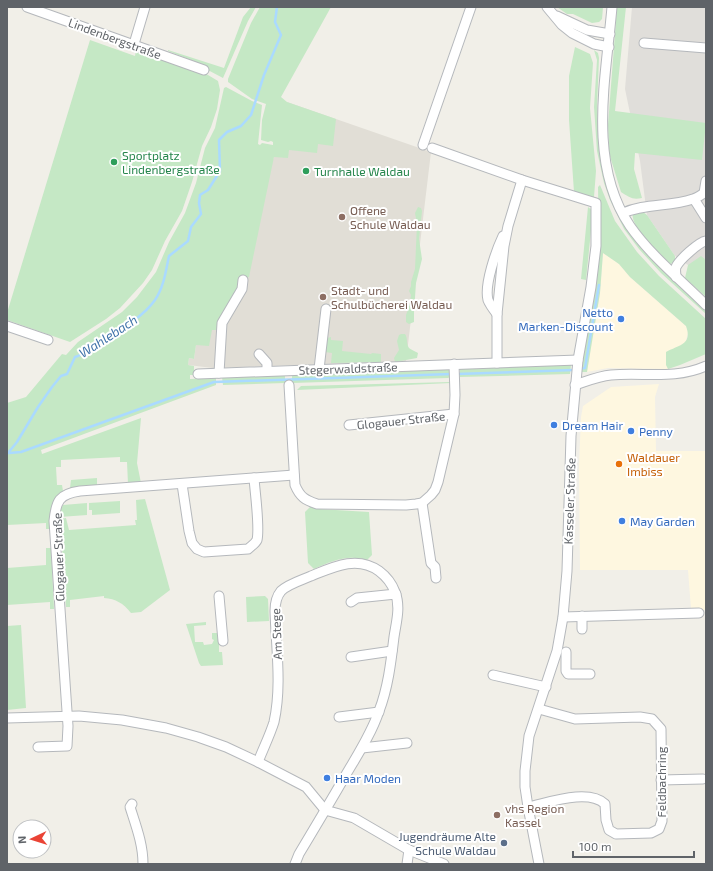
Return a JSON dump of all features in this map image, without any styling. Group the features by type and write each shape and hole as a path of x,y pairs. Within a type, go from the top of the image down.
{"street":[{"name":"Lindenbergstraße","path":"27,7 204,70"},
{"path":"134,44 145,7"},
{"path":"423,145 471,7"},
{"path":"546,7 562,25 572,33 594,44 609,47"},
{"path":"612,7 603,107 603,137 606,165 610,182 630,226 657,259 706,305"},
{"path":"555,16 587,30 610,34"},
{"path":"644,43 706,48"},
{"path":"432,148 522,180 508,226 504,246 497,314 498,363"},
{"name":"Kasseler Straße","path":"522,180 596,203 596,246 591,288 575,385 571,436 567,571 563,617 557,651 529,736 526,758 525,787 539,864"},
{"path":"623,213 633,208 694,199 704,193 706,181"},
{"path":"694,199 706,218"},
{"path":"676,277 676,266 698,244 706,241"},
{"path":"219,373 222,323 242,289 245,281"},
{"path":"319,369 326,309"},
{"path":"7,326 48,340"},
{"path":"259,354 267,362 267,371"},
{"name":"Stegerwaldstraße","path":"198,374 319,369 455,370 498,363 577,367"},
{"path":"575,385 609,375 626,374 651,376 681,374 706,366"},
{"name":"Glogauer Straße","path":"422,503 431,495 436,486 454,414 455,370"},
{"path":"289,385 294,475 295,486 298,494 306,500 317,504 406,505 422,503 431,563 435,567 436,578"},
{"name":"Glogauer Straße","path":"348,425 454,414"},
{"name":"Glogauer Straße","path":"38,747 67,746 67,716 54,521 57,502 62,496 68,493 80,491 294,475"},
{"path":"182,484 185,510 192,544 197,549 204,552 248,549 254,545 258,529 254,478"},
{"name":"Am Stege","path":"258,762 273,723 278,700 275,601 284,588 338,565 361,563 375,568 385,576 392,585 398,600 398,611 384,694 379,712 362,748 299,854 295,864"},
{"path":"351,602 357,598 396,594"},
{"path":"219,596 223,641"},
{"path":"563,617 699,613"},
{"path":"582,616 582,629"},
{"path":"351,657 392,651"},
{"path":"566,652 566,671 568,674 590,674"},
{"path":"492,675 546,687"},
{"name":"Feldbachring","path":"528,807 564,798 594,797 605,804 606,820 609,830 616,834 651,833 659,829 662,821 661,729 652,719 575,719 539,709"},
{"path":"339,717 379,712"},
{"path":"7,718 79,716 122,720 166,728 198,737 226,747 306,787 325,810 354,818 409,850 444,864"},
{"path":"362,748 407,743"},
{"path":"661,780 703,779"},
{"path":"132,804 130,807 140,837 143,853 143,864"},
{"path":"407,864 409,850"}],"shaded area":[{"path":"632,7 706,7 706,285 688,265 675,256 647,215 640,161 625,89"},
{"name":"Offene Schule Waldau","path":"287,102 431,152 406,361 213,368 188,365 189,358 194,359 196,345 212,329 274,157"},
{"path":"603,253 619,264 630,277 686,326 688,332 686,341 668,369 608,368 587,372 600,293"},
{"path":"659,384 655,397 656,451 706,451 706,610 691,609 688,570 580,570 579,466 581,417 583,406 611,387"}],"green space":[{"path":"251,7 256,7 248,21 223,78 204,68 204,65 168,51 224,68 243,17"},
{"path":"260,7 331,7 281,97 287,102 336,119 333,146 318,144 317,153 289,150 288,158 274,157 249,277 241,280 218,330 212,330 209,346 196,345 194,359 189,358 188,365 194,366 194,375 190,375 190,379 216,378 216,385 41,450 42,454 141,418 137,463 141,483 128,484 127,462 120,462 120,457 61,460 61,467 56,467 57,485 62,485 63,491 55,499 51,508 49,529 46,529 46,523 7,525 7,403 26,397 62,354 66,355 78,342 122,312 137,297 156,272 169,242 185,213 196,183 205,148 215,128 224,88 226,87 262,105 258,144 260,145 262,143 273,145 273,142 271,141 268,142 261,140 262,120 266,104 252,99 228,82 251,23"},
{"path":"557,7 603,7 602,19 599,22 592,23 573,14 567,14"},
{"path":"617,7 626,7 615,111 706,123 702,160 635,153 634,169 642,198 639,199 631,198 621,192 609,153 608,125"},
{"path":"90,40 135,56 136,51 144,54 145,51 203,72 218,81 220,90 217,109 211,127 202,146 182,211 165,241 152,270 143,283 120,308 106,319 70,342 7,320 7,313"},
{"path":"575,47 590,54 593,63 590,108 596,171 594,197 592,198 574,192 569,120 569,76"},
{"path":"594,50 598,53 599,58 597,106 598,129 606,182 631,235 664,272 706,311 706,314 661,273 639,249 624,229 610,200 604,183 597,151 594,107 597,60"},
{"path":"600,185 615,221 637,252 659,276 706,319 706,354 668,369 666,365 666,352 686,341 688,332 686,326 630,277 619,264 603,253 600,293 587,372 582,372 580,366 599,248 598,187"},
{"path":"418,207 421,208 422,211 419,239 422,259 416,283 414,322 409,324 406,322 406,315 411,295 409,291 415,269 417,224 415,213"},
{"path":"588,207 593,211 586,280 581,279"},
{"path":"635,212 643,212 647,215 675,256 675,262 670,264 638,229 633,216"},
{"path":"701,256 706,260 706,297 685,278 688,265"},
{"path":"405,334 409,348 418,353 417,358 395,362 394,358 399,350 397,341 399,335"},
{"path":"331,337 331,340 343,341 342,351 381,354 381,362 331,363 332,353 325,352 327,338"},
{"path":"571,365 570,374 460,377 460,369"},
{"path":"449,369 450,377 448,378 292,383 292,374"},
{"path":"285,374 285,383 223,385 222,377"},
{"path":"451,383 297,390 301,386"},
{"path":"97,478 97,486 70,488 71,480"},
{"path":"145,499 170,590 141,612 131,613 119,602 104,598 104,596 70,600 70,607 66,607 60,519 66,518 69,530 136,525 136,500"},
{"path":"120,501 120,513 92,515 92,510 89,510 89,503"},
{"path":"87,503 87,515 60,517 60,511 63,505"},
{"path":"311,506 319,509 369,512 372,555 367,560 360,558 340,559 314,569 308,563 305,512"},
{"path":"46,548 51,548 54,609 50,609 50,602 7,605 7,568 46,565"},
{"path":"265,596 268,599 269,621 247,622 246,597"},
{"path":"206,622 206,625 194,626 195,642 203,642 204,645 212,644 214,640 212,639 212,633 219,633 219,652 222,652 223,665 201,666 199,663 186,624"},
{"path":"21,625 26,708 7,710 7,626"}],"waterway":[{"name":"Wahlebach","path":"8,453 17,442 52,387 61,376 67,374 75,357 86,352 100,341 125,327 144,312 155,300 161,290 169,256 188,241 191,227 201,214 199,203 200,195 208,190 220,171 219,140 227,132 241,126 251,115 264,75 281,35 275,22 277,7"},
{"path":"579,369 585,368 599,285"},
{"path":"457,374 574,370"},
{"path":"9,453 21,452 214,382 452,374"}],"place":[{"name":"Sportplatz Lindenbergstraße","path":"114,162"},
{"name":"Turnhalle Waldau","path":"306,171"},
{"name":"Offene Schule Waldau","path":"342,217"},
{"name":"Stadt- und Schulbücherei Waldau","path":"323,297"},
{"name":"Netto Marken-Discount","path":"621,319"},
{"name":"Dream Hair","path":"554,425"},
{"name":"Penny","path":"631,431"},
{"name":"Waldauer Imbiss","path":"619,464"},
{"name":"May Garden","path":"622,521"},
{"name":"Haar Moden","path":"327,778"},
{"name":"vhs Region Kassel","path":"497,815"},
{"name":"Jugendräume Alte Schule Waldau","path":"504,843"}]}
